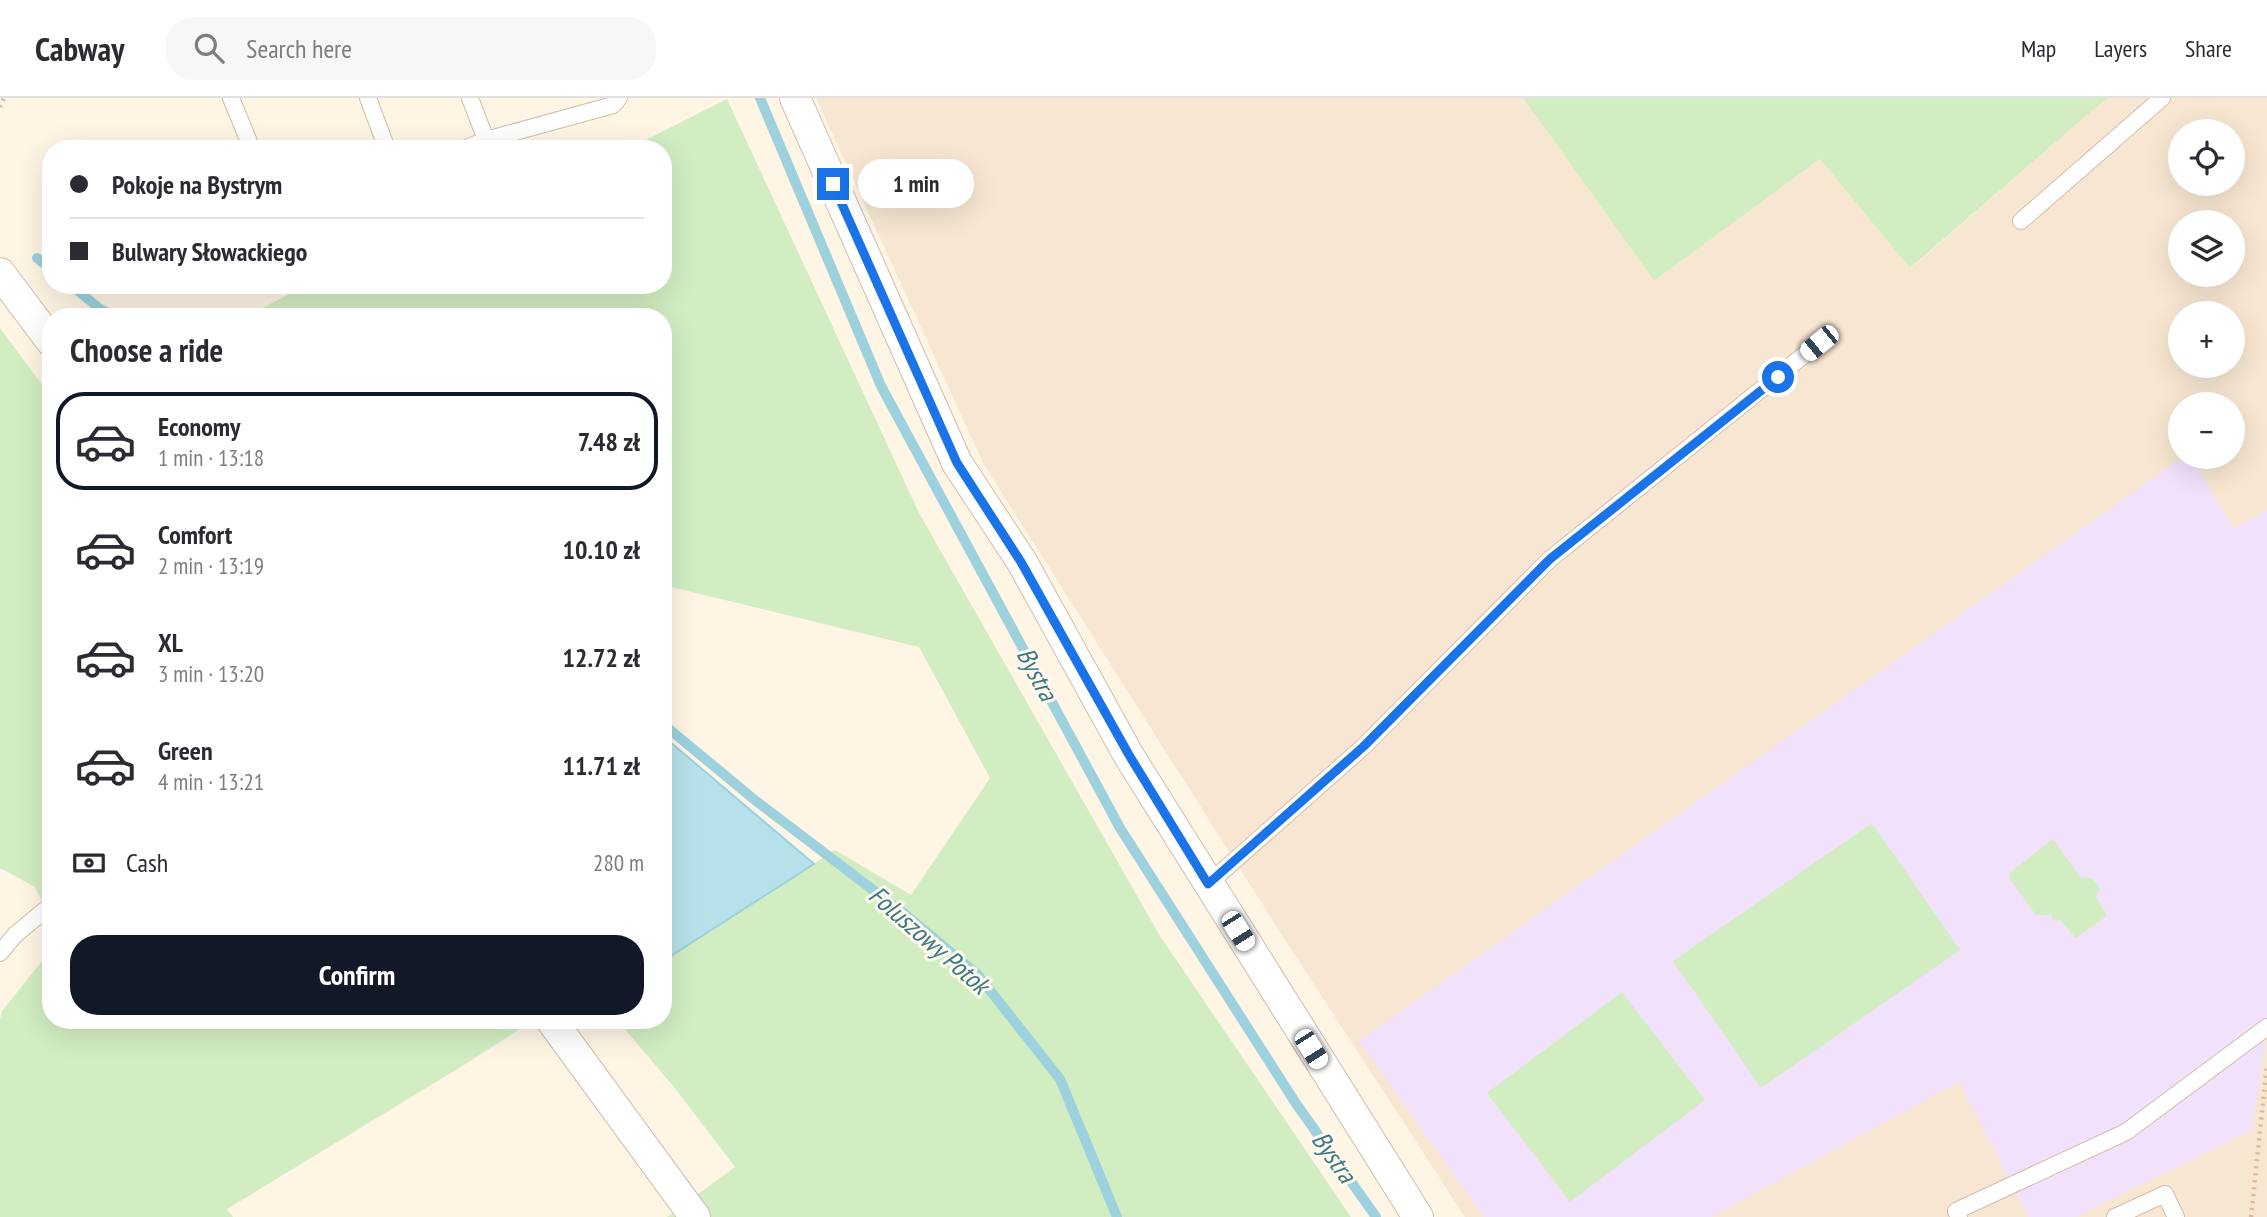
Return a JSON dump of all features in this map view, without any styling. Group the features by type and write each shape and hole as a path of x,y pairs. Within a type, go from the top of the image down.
{"street":[{"path":"795,98 957,463 1021,562 1129,755 1418,1217"},
{"path":"0,273 42,329"},
{"path":"558,1029 695,1217"}],"lane":[{"path":"231,98 248,140"},
{"path":"368,98 384,140"},
{"path":"470,98 486,140"},
{"path":"490,140 613,106 619,98"},
{"path":"2021,221 2162,98"},
{"path":"1208,884 1363,747 1550,559 1819,343"},
{"path":"0,953 15,935 42,912"},
{"path":"1953,1215 2126,1132 2267,1027"},
{"path":"2115,1217 2165,1195 2176,1217"}],"path":[{"path":"0,107 4,98"},
{"path":"2251,1217 2267,1065"}],"shaded area":[{"path":"816,98 1523,98 1654,281 1820,159 1911,268 2107,98 2267,98 2267,1217 1465,1217 1283,937 983,463"},
{"path":"2168,468 2198,469 2234,529 2267,510 2267,1028 2252,1130 2075,1217 2028,1217 1959,1082 1711,1217 1484,1217 1359,1041"}],"green space":[{"path":"1523,98 2107,98 1910,268 1820,159 1654,281"},
{"path":"727,99 919,513 1160,936 1351,1217 667,1217 735,1167 674,1087 625,1029 672,1029 672,955 835,850 911,895 990,778 919,647 672,587 672,308 262,308 290,294 672,294 672,140 646,140"},
{"path":"0,328 42,385 42,901 35,887 0,868"},
{"path":"1872,823 1960,950 1761,1088 1673,961"},
{"path":"2053,839 2081,878 2093,879 2100,888 2096,897 2107,916 2076,938 2060,920 2053,920 2051,915 2036,915 2009,878 2010,873"},
{"path":"42,961 42,1029 518,1030 227,1209 233,1217 0,1217 2,1011"},
{"path":"1622,992 1705,1100 1570,1202 1487,1093"}],"water":[{"path":"672,744 814,864 672,955"}],"waterway":[{"name":"Bystra","path":"760,98 881,386 1120,828 1295,1102 1376,1217"},
{"name":"Foluszowy Potok","path":"37,258 42,262"},
{"name":"Foluszowy Potok","path":"82,294 99,308"},
{"name":"Foluszowy Potok","path":"672,731 756,801 906,915 977,974 1060,1079 1117,1217"}],"route":[{"path":"833,184 957,463 1021,562 1129,755 1208,884 1363,747 1550,559 1778,377"}]}
